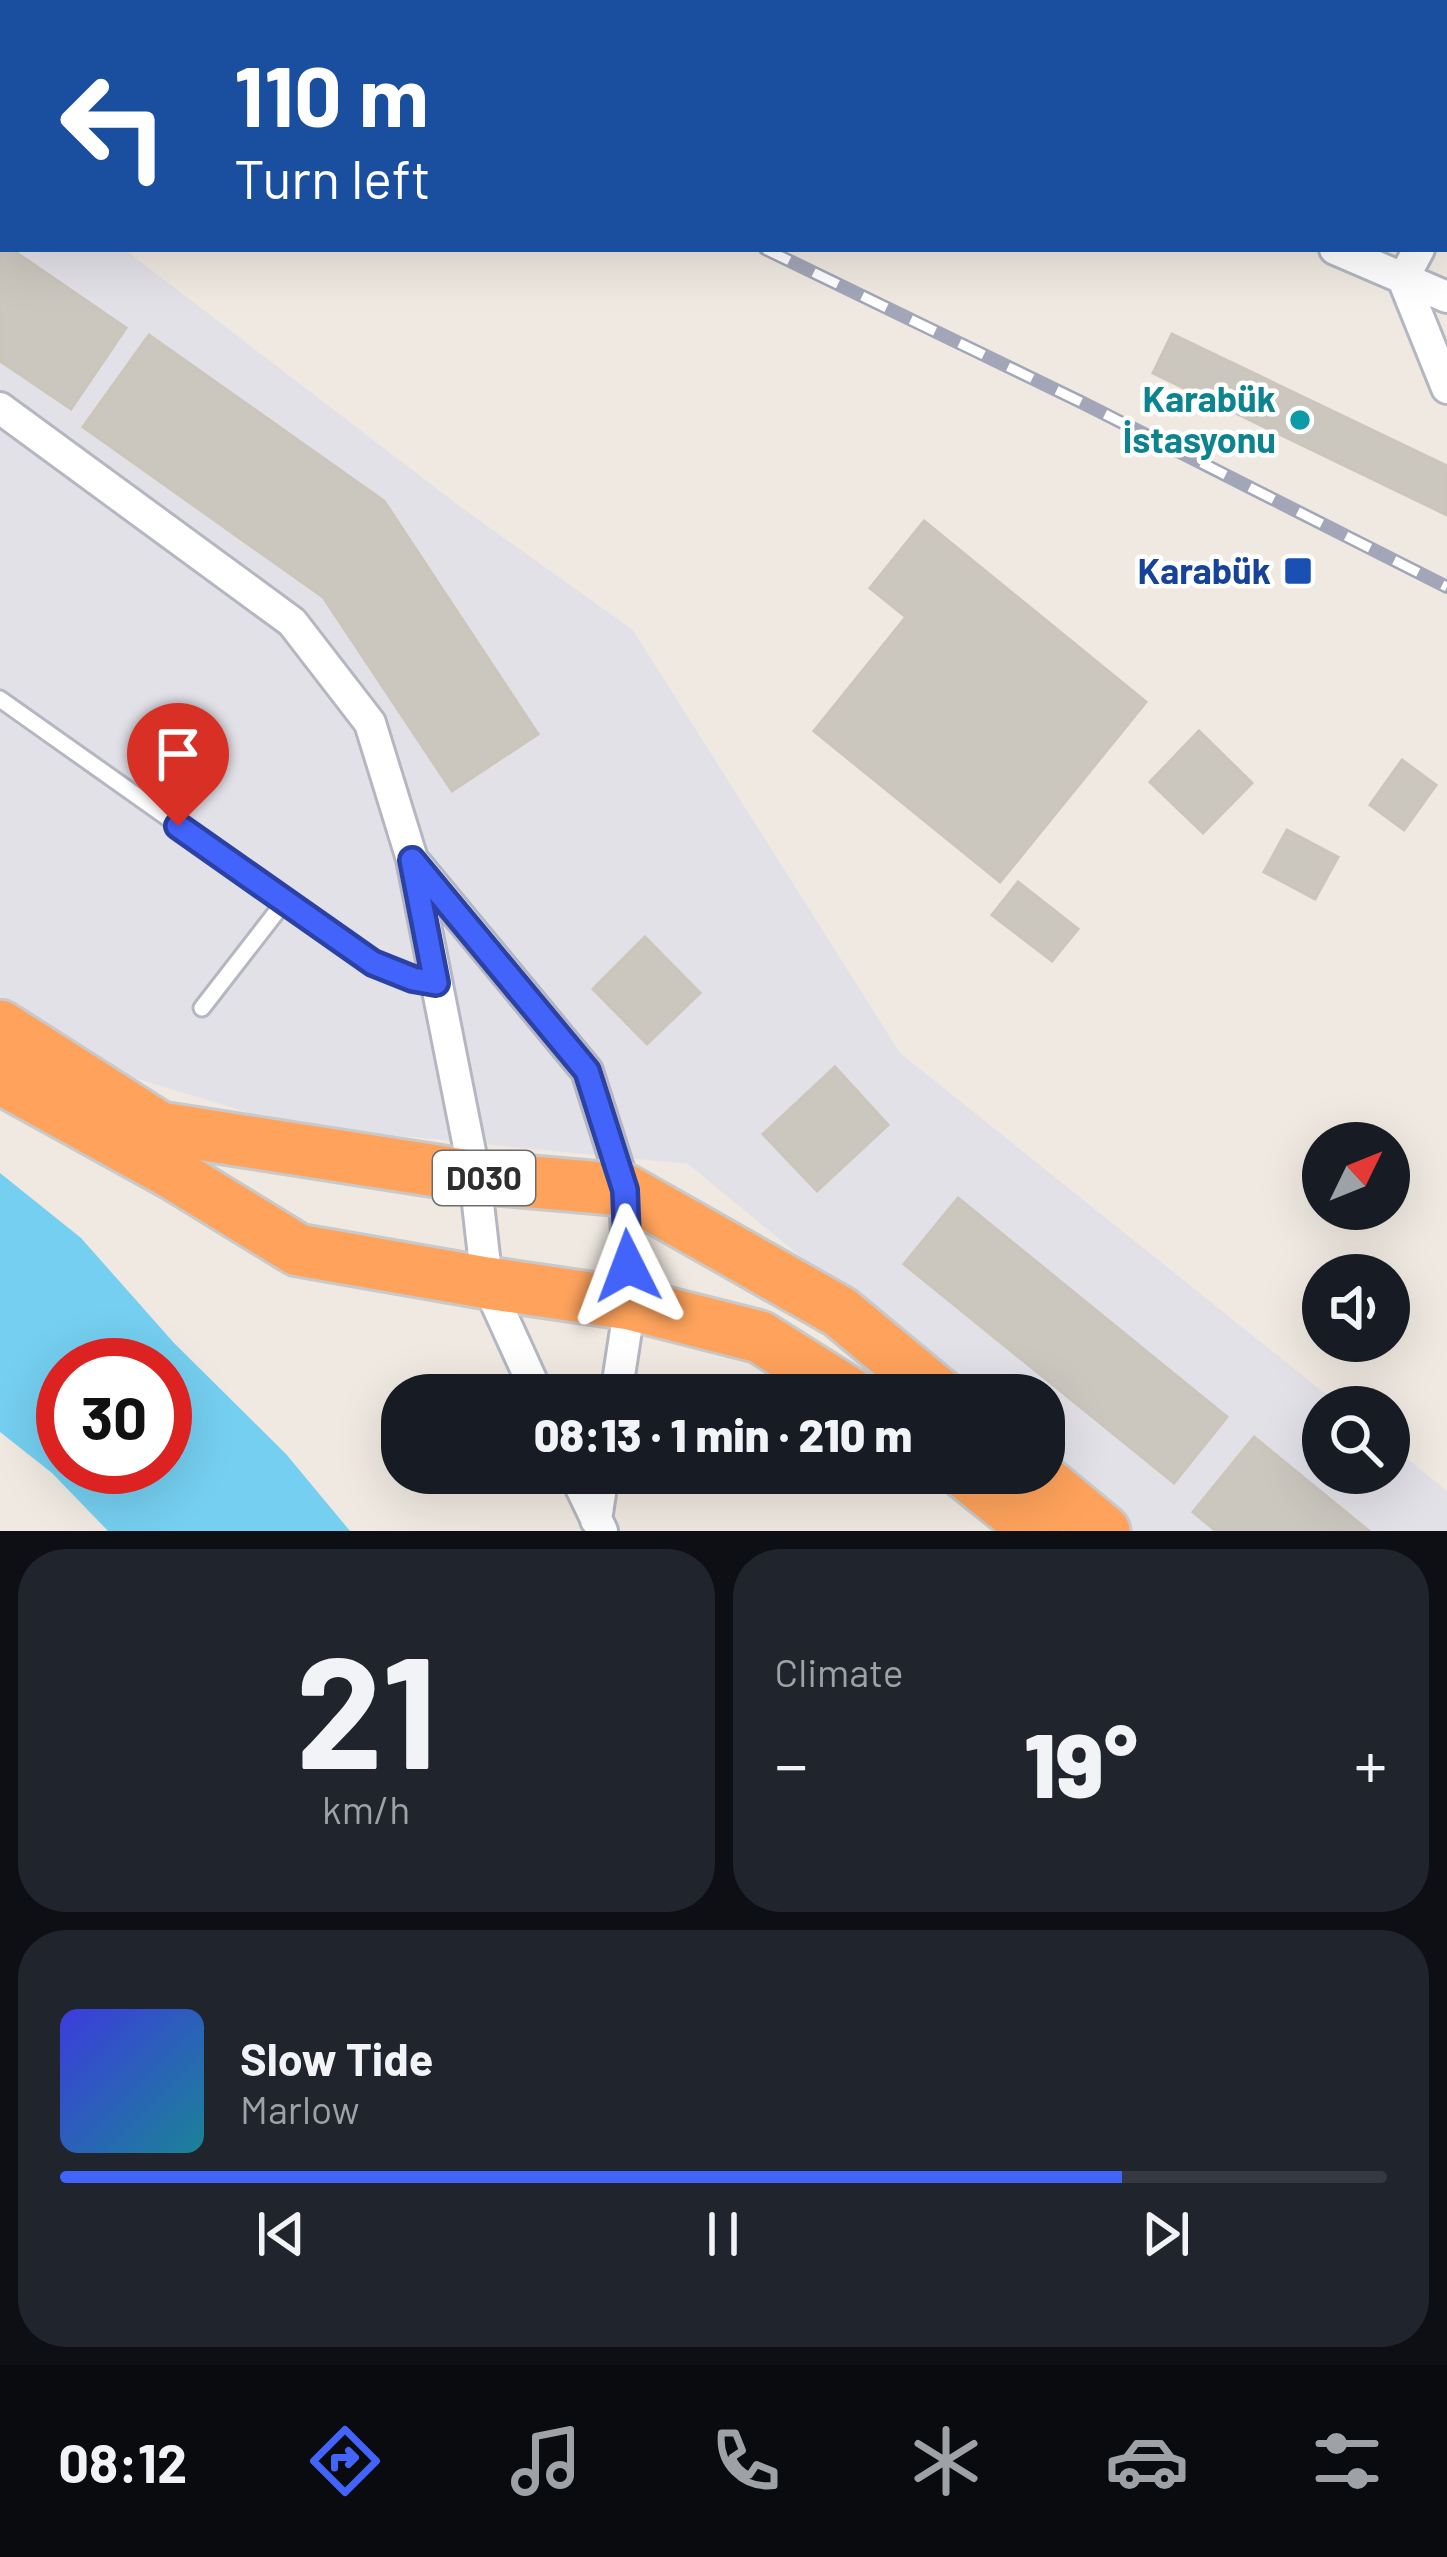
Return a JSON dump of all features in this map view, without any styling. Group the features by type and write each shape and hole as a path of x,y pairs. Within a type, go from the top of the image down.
{"highway":[{"name":"D030","path":"0,1026 160,1128 475,1177 625,1190 840,1312 915,1374"},
{"path":"0,1078 174,1174 298,1250 630,1304 760,1337 819,1374"},
{"path":"991,1494 1037,1531"},
{"path":"1059,1494 1104,1531"}],"street":[{"path":"1342,252 1447,297"},
{"path":"1403,279 1417,252"},
{"path":"1403,279 1447,388"},
{"path":"0,408 292,622 370,724 412,860 475,1177 487,1283 528,1374"},
{"path":"412,860 587,1071 625,1190 630,1304 619,1374"},
{"path":"584,1494 599,1526"},
{"path":"599,1526 601,1494"}],"lane":[{"path":"0,700 373,963 436,983"},
{"path":"202,1009 285,901"}],"shaded area":[{"path":"0,252 128,252 458,505 633,630 900,1053 1316,1386 1302,1386 1302,1494 1410,1494 1410,1461 1447,1491 1447,1531 1134,1531 1065,1474 1065,1374 943,1374 688,1164 289,1125 135,1078 0,995"}],"water":[{"path":"0,1173 81,1238 170,1338 36,1338 36,1460 0,1432"},
{"path":"192,1361 286,1454 350,1531 108,1531 72,1494 192,1494"}],"building":[{"path":"0,252 15,252 126,328 71,409 0,361"},
{"name":"Karabük İstasyonu","path":"1172,334 1447,466 1447,515 1153,373"},
{"path":"149,335 384,501 538,734 452,791 323,597 83,427"},
{"path":"924,521 1146,702 1000,882 814,731 906,617 870,588"},
{"path":"1199,731 1252,783 1203,833 1150,782"},
{"path":"1402,760 1436,785 1404,830 1370,805"},
{"path":"1287,830 1338,857 1315,899 1264,872"},
{"path":"1018,882 1078,929 1052,961 992,915"},
{"path":"645,937 700,993 647,1044 593,989"},
{"path":"835,1067 888,1125 817,1191 763,1134"},
{"path":"958,1198 1227,1417 1174,1483 1065,1395 1065,1374 1040,1374 904,1264"},
{"path":"1254,1437 1302,1476 1302,1494 1324,1494 1369,1531 1216,1531 1193,1512"}],"railway":[{"path":"771,252 1447,587"}],"place":[{"name":"Karabük İstasyonu","path":"1300,420"},
{"name":"Karabük","path":"1298,571"}],"route":[{"path":"178,826 373,963 436,983 412,860 587,1071 625,1190 628,1266"}]}
